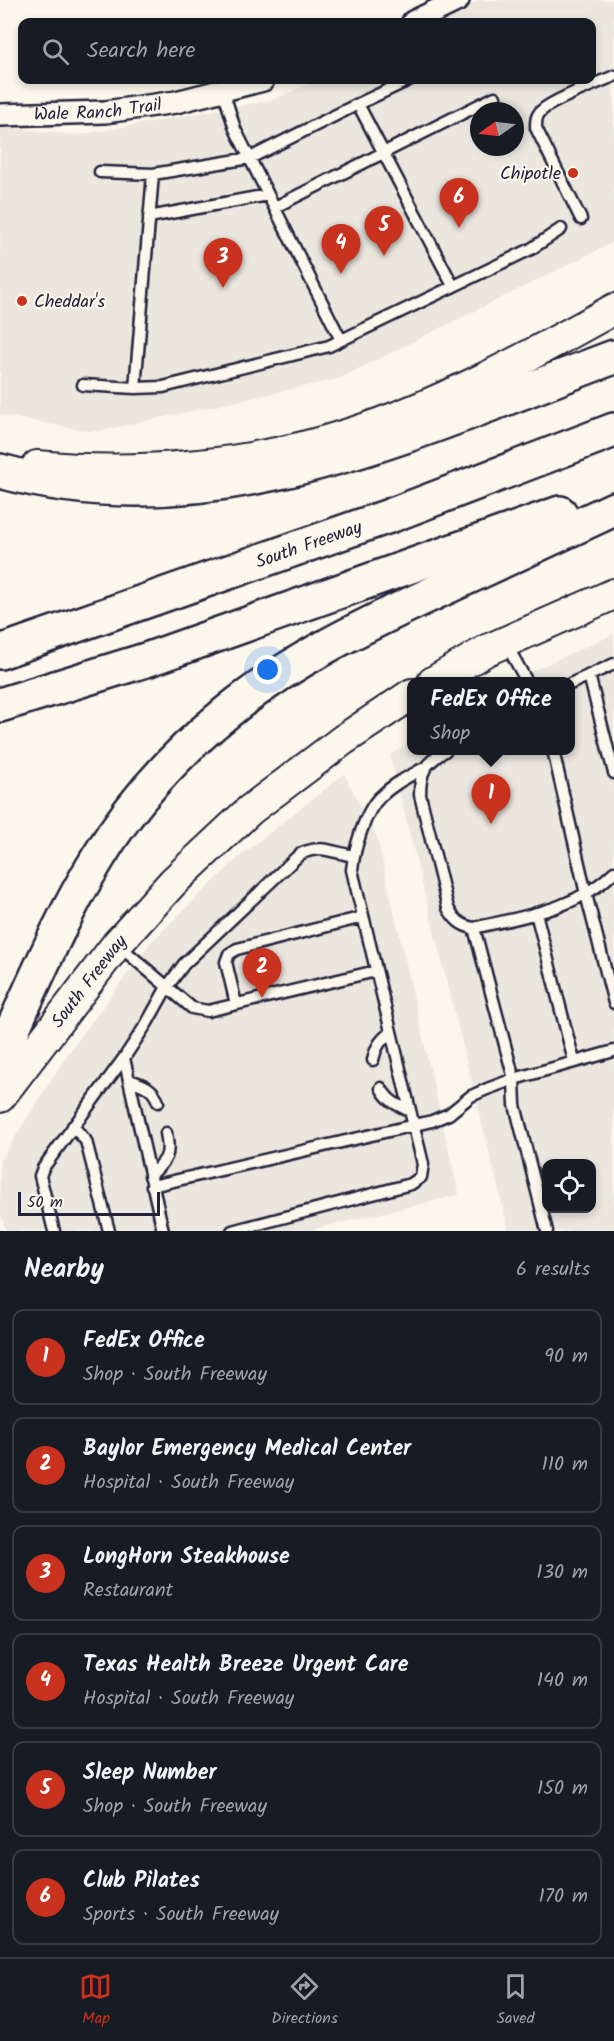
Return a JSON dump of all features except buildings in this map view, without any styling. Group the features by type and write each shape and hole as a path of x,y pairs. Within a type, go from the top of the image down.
{"highway":[{"path":"0,471 66,485 120,490 198,487 269,476 334,459 421,430 614,357"},
{"name":"South Freeway","path":"0,652 392,515 614,430"},
{"path":"0,705 149,659 614,493"},
{"path":"0,1057 54,939 98,857 132,809 173,762 226,713 265,684 328,646 382,618 614,509"}],"main road":[{"path":"0,462 91,470 143,469 239,460 289,450 351,434 453,393 552,344 614,309"},
{"path":"440,677 487,650 614,594"},
{"name":"South Freeway","path":"0,1097 117,944 173,882 250,810 407,697"}],"street":[{"path":"421,18 458,0"},
{"name":"Wale Ranch Trail","path":"0,115 105,112 176,102 247,84"}],"lane":[{"path":"581,219 536,128 536,117 552,104 614,76"},
{"path":"100,172 153,174 250,158 400,84"},
{"path":"223,90 235,129 341,340"},
{"path":"274,207 495,97"},
{"path":"358,104 453,286"},
{"path":"135,388 153,174"},
{"path":"150,217 268,195"},
{"path":"83,385 163,387 329,346 531,249 561,229"},
{"path":"505,642 525,677"},
{"path":"575,682 614,664"},
{"path":"589,675 614,772"},
{"path":"438,755 429,761 424,768 420,782 420,795 445,899 456,920 463,925 474,928 564,905 586,894 614,872"},
{"path":"554,755 614,1003"},
{"path":"232,1231 411,1184 421,1178 423,1164 352,870 353,856 363,827 378,799 397,783 424,768"},
{"path":"54,1231 40,1176 43,1168 124,1058 167,987 184,964 300,854 312,848 321,848 353,856"},
{"path":"536,913 574,1061"},
{"path":"236,1004 226,962 229,954 237,949 363,918"},
{"path":"474,928 514,1079 515,1105 547,1231"},
{"path":"117,944 192,1008 208,1011 376,970"},
{"path":"373,1060 381,1040 391,1032"},
{"path":"151,1181 414,1126 449,1114 471,1096 514,1079 614,1051"},
{"path":"124,1058 163,1231"},
{"path":"129,1080 151,1089 158,1102"},
{"path":"381,1088 387,1098 410,1111"},
{"path":"74,1126 86,1141 109,1231"},
{"path":"151,1181 168,1156 166,1133"}],"shaded area":[{"path":"479,0 614,0 614,242 338,379 100,431 88,431 0,415 0,127 78,135 272,100 308,84 596,84 596,18 443,18"},
{"path":"614,634 614,1231 509,1231 390,755 407,744 407,755 575,755 575,677 519,677"},
{"path":"344,774 377,837 459,1195 305,1231 6,1231 0,1211 0,1161 67,1055 152,941 238,858"}],"place":[{"name":"Chipotle","path":"573,173"},
{"name":"Club Pilates","path":"459,228"},
{"name":"Sleep Number","path":"384,256"},
{"name":"Texas Health Breeze Urgent Care","path":"341,274"},
{"name":"LongHorn Steakhouse","path":"223,288"},
{"name":"Cheddar's","path":"22,301"},
{"name":"FedEx Office","path":"491,824"},
{"name":"Baylor Emergency Medical Center","path":"262,998"}]}
